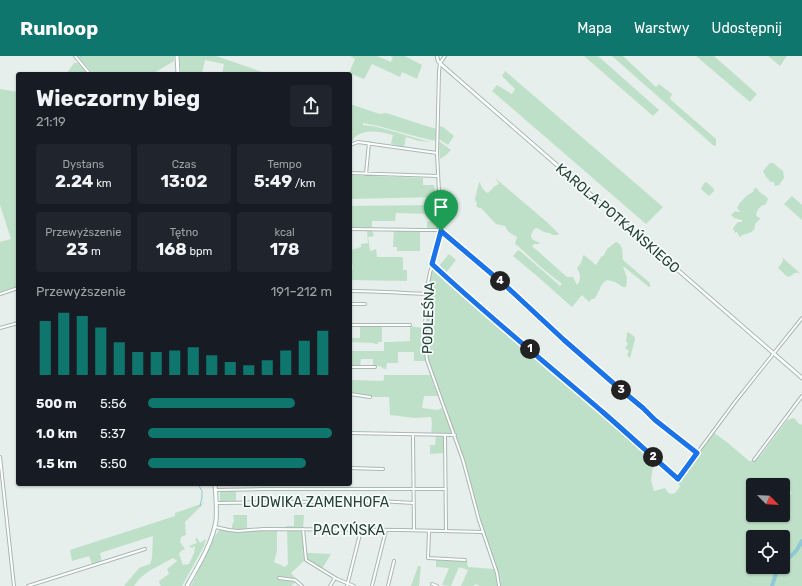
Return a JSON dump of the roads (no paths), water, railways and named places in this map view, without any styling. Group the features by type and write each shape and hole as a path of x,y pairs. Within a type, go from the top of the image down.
{"main road":[{"path":"177,56 178,72"},
{"path":"187,586 206,549 215,526 217,503 215,486"}],"street":[{"path":"74,56 88,72"},
{"name":"KAROLA POTKAŃSKIEGO","path":"437,56 440,63 802,378"},
{"path":"440,63 445,56"},
{"name":"PODLEŚNA","path":"440,63 437,153 441,231 432,264 427,294 425,326 427,360 463,460 483,532 497,573 499,586"},
{"path":"352,144 358,142 369,143 437,153"},
{"path":"366,174 369,143"},
{"path":"352,173 438,176"},
{"path":"352,229 441,231 511,290 564,340 655,420 697,453"},
{"path":"432,264 678,479 735,402 802,318"},
{"path":"0,294 16,289"},
{"path":"352,291 427,294"},
{"path":"352,304 365,304"},
{"path":"0,328 16,324"},
{"path":"352,325 410,325"},
{"path":"352,366 375,367"},
{"path":"352,394 370,397"},
{"path":"754,460 802,396"},
{"path":"352,433 455,435"},
{"path":"413,434 414,530"},
{"path":"445,435 446,531"},
{"path":"0,457 14,586"},
{"path":"352,468 383,468"},
{"path":"216,490 446,489"},
{"name":"LUDWIKA ZAMENHOFA","path":"217,503 379,501 414,503"},
{"name":"PACYŃSKA","path":"215,526 238,531 303,529 483,532"},
{"path":"303,529 306,560 348,585 354,586"},
{"path":"348,585 361,530"},
{"path":"372,586 386,530"},
{"path":"429,531 428,558 465,560"},
{"path":"28,586 145,549"},
{"path":"388,586 394,561"},
{"path":"279,578 295,580 302,586"},
{"path":"330,586 336,578"},
{"path":"432,584 437,586"}],"waterway":[{"path":"199,486 202,491 200,506"},
{"path":"790,556 802,541"},
{"path":"772,586 776,574"}]}
